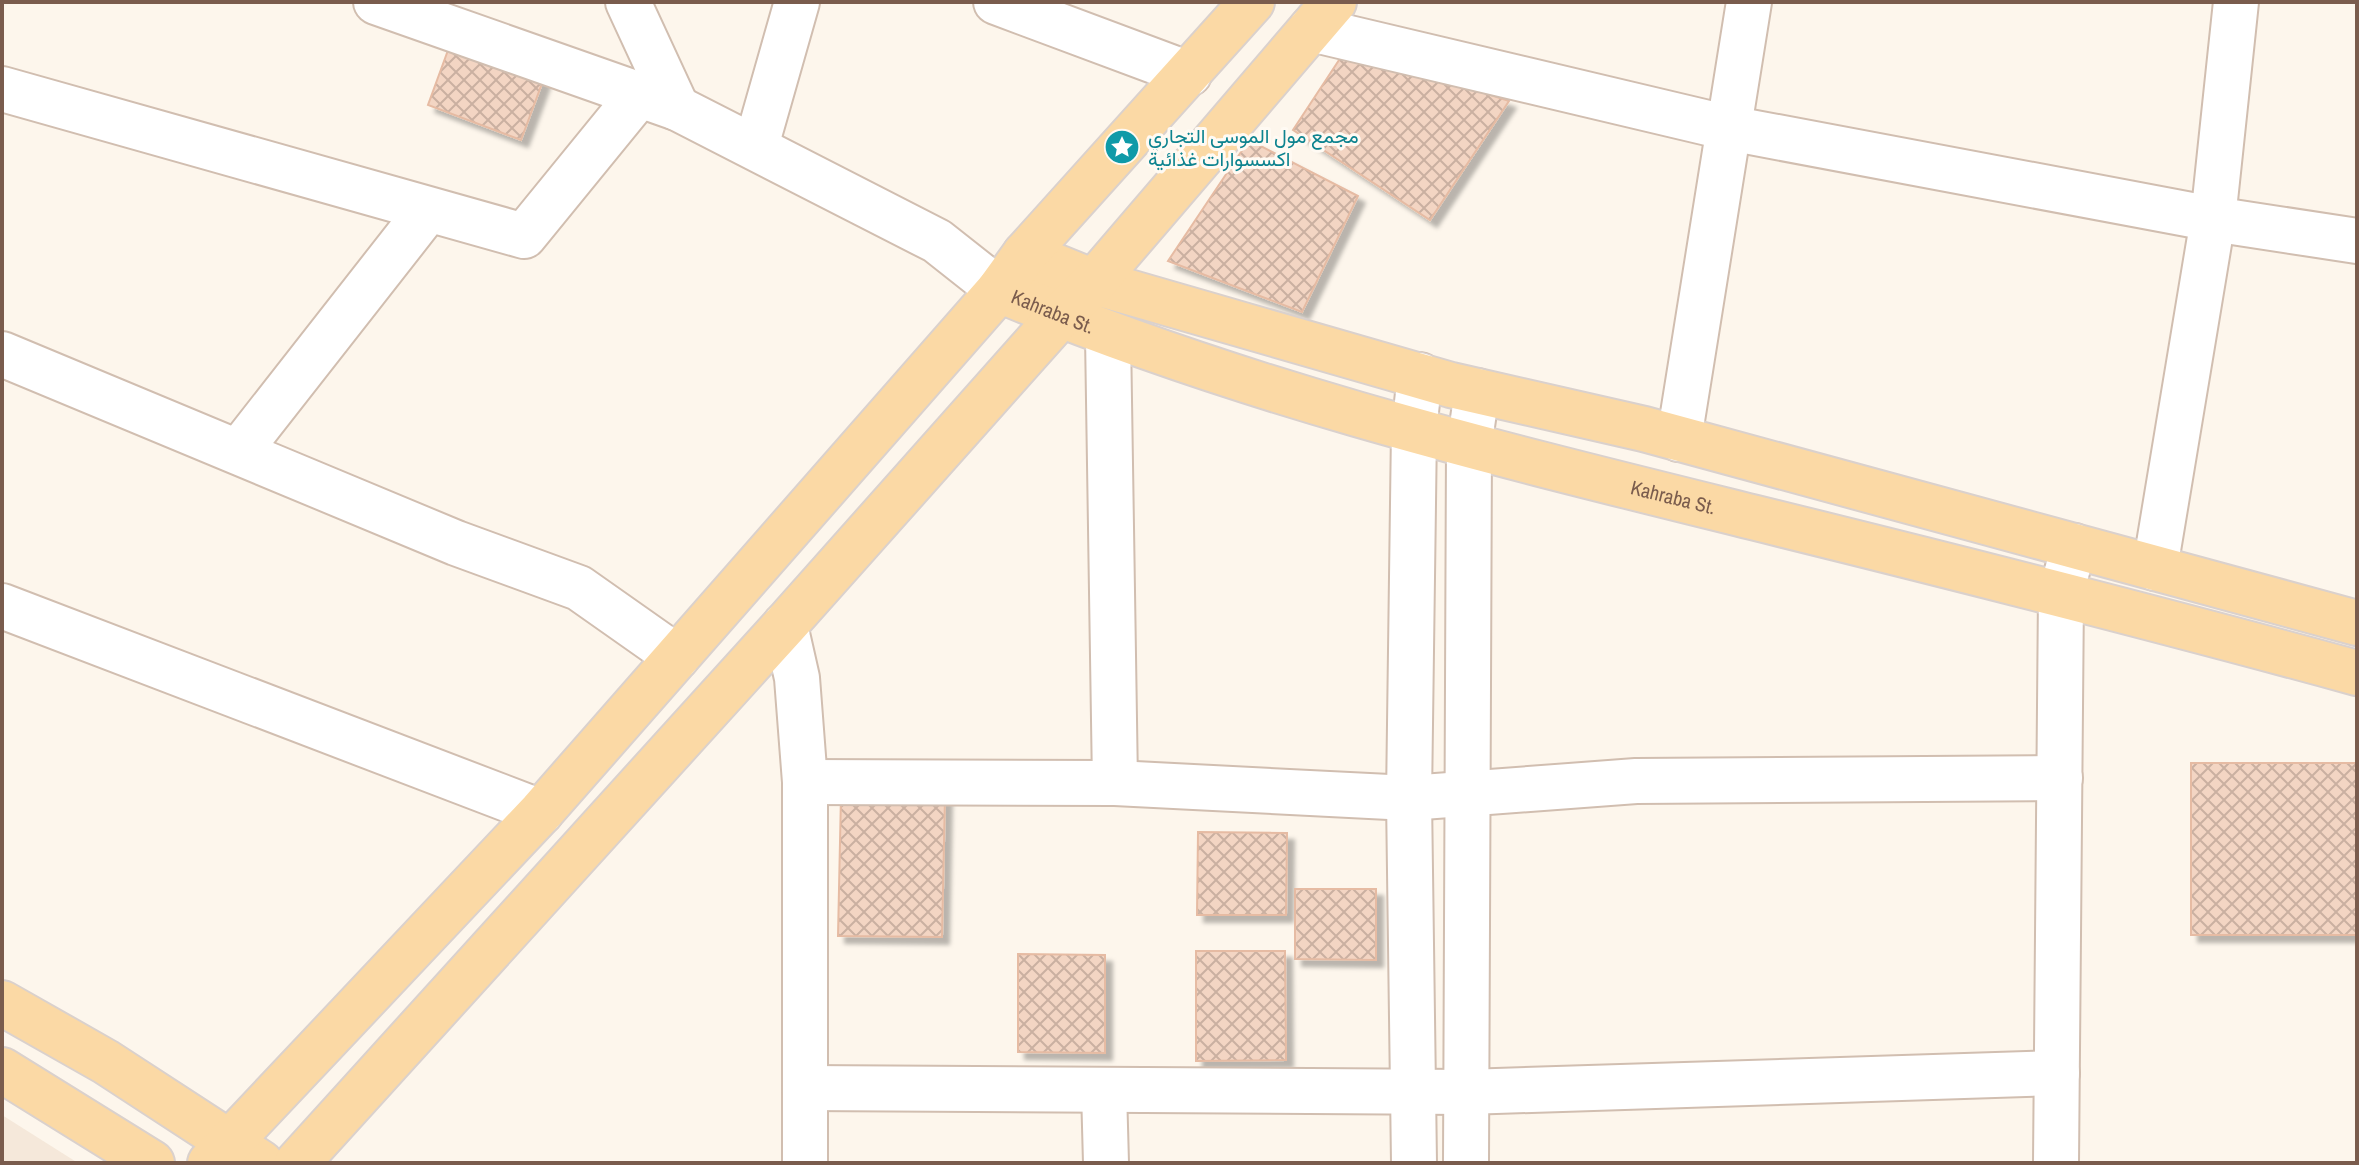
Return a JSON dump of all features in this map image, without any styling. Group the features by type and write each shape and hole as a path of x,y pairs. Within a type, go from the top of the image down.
{"main road":[{"path":"2,1003 234,1155 541,812 999,290 1025,254 1252,2"},
{"path":"297,1163 785,625 1060,316 1094,282 1322,16"},
{"path":"1025,254 1094,282 1477,391 1679,439 2357,623"},
{"name":"Kahraba St.","path":"999,290 1108,336 1469,447 2061,593 2357,673"},
{"path":"2,1070 152,1163"}],"street":[{"path":"376,2 658,101 756,146 937,241 999,290"},
{"path":"628,2 658,101"},
{"path":"756,146 797,2"},
{"path":"996,2 1189,74"},
{"path":"1679,439 1749,2"},
{"path":"2155,568 2213,219 2236,2"},
{"path":"1322,16 1729,128 2213,219 2357,241"},
{"path":"2,89 524,236 658,101"},
{"path":"239,451 427,211"},
{"path":"937,241 1025,254"},
{"path":"1108,336 1115,783"},
{"path":"2,354 456,543 579,588 677,657"},
{"path":"1414,1163 1409,798 1414,430 1420,375"},
{"path":"1466,1163 1469,447 1477,391"},
{"path":"2056,1163 2061,593 2074,546"},
{"path":"2,606 541,812"},
{"path":"785,625 797,678 805,782 805,1163"},
{"path":"805,782 1115,783 1409,798 1636,781 2060,778"},
{"path":"805,1088 1466,1092 2057,1073"},
{"path":"1104,1090 1106,1163"}],"shaded area":[{"path":"2,1115 78,1163 2,1163"}],"building":[{"path":"451,42 544,78 521,140 428,105"},
{"path":"1347,48 1509,101 1430,220 1293,130"},
{"path":"1249,140 1358,196 1302,312 1168,261"},
{"path":"2191,763 2357,763 2357,935 2191,935"},
{"path":"841,795 945,796 942,937 838,936"},
{"path":"1198,832 1287,833 1286,915 1197,915"},
{"path":"1295,889 1376,889 1376,960 1295,959"},
{"path":"1196,951 1285,951 1286,1060 1196,1061"},
{"path":"1018,954 1105,955 1105,1053 1018,1052"}],"place":[{"name":"مجمع مول الموسى التجاري اكسسوارات غذائية","path":"1122,147"}]}
